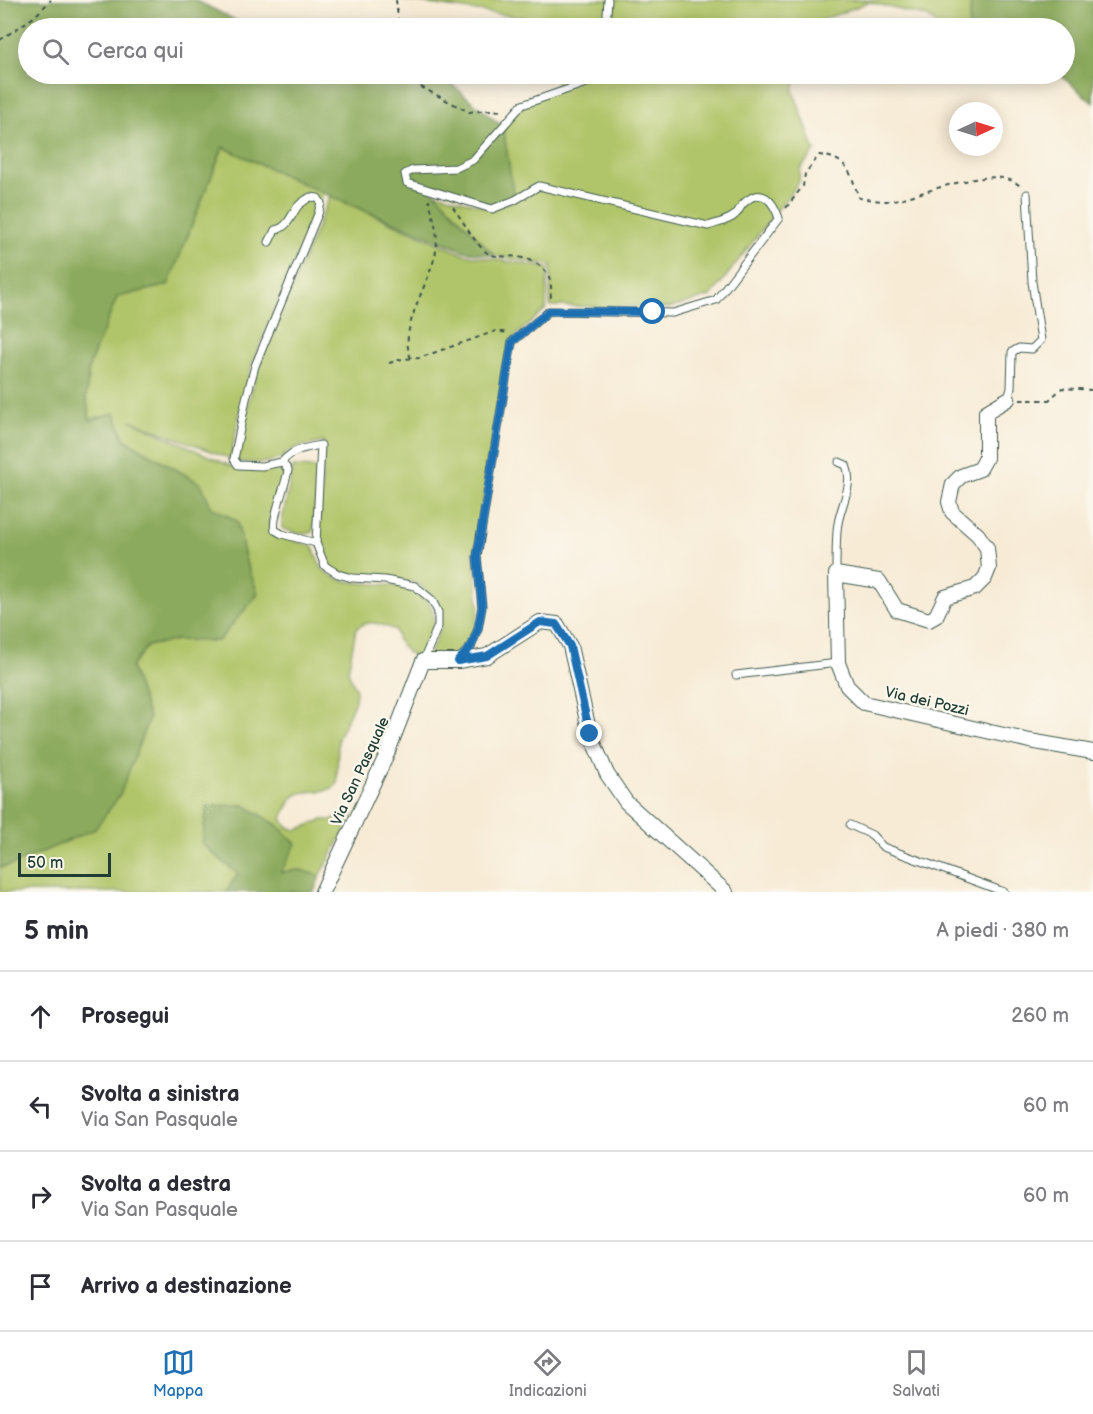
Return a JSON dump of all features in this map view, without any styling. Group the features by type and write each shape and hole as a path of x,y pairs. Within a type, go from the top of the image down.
{"street":[{"path":"836,574 879,580 897,610 929,620 936,616 945,597 975,588 985,578 989,568 987,548 978,535 952,512 951,493 953,484 961,476 980,469 986,458 986,412 1008,399"},
{"name":"Via dei Pozzi","path":"836,574 838,663 847,686 864,703 1030,741 1093,752"},
{"path":"423,661 458,661 487,656 540,622 556,624 570,646 590,734 607,774 626,802 726,892"},
{"name":"Via San Pasquale","path":"322,892 387,754 423,661"}],"lane":[{"path":"607,18 608,0"},
{"path":"458,661 471,647 478,629 482,607 477,556 512,342 549,311 673,313 716,300 779,218 774,203 768,198 755,196 744,203 734,216 708,226 539,186 515,200 492,209 407,183 405,174 412,170 456,168 472,160 522,105 583,84"},
{"path":"1008,399 1011,388 1012,352 1018,348 1032,349 1041,340 1032,282 1027,194"},
{"path":"269,242 275,230 286,224 300,204 310,197 318,198 321,203 318,214 255,366 234,459 238,465 262,466 282,462 289,454 299,449 321,445 316,543 275,530 273,523 286,487 288,470 282,462"},
{"name":"Via dei Pozzi","path":"836,574 837,528 850,482 846,465 839,462"},
{"name":"Via San Pasquale","path":"316,543 325,566 338,574 416,586 432,600 438,612 438,626 423,661"},
{"path":"736,675 838,663"},
{"path":"850,825 872,835 883,848 996,887 1004,892"}],"path":[{"path":"33,18 51,0"},
{"path":"396,0 398,18"},
{"path":"0,40 18,28"},
{"path":"418,84 469,112 506,111 512,116"},
{"path":"779,218 803,186 805,174 819,155 833,157 844,163 859,198 887,201 952,184 995,177 1013,180 1027,194"},
{"path":"411,358 406,346 407,335 421,291 434,263 436,249 437,229 427,190"},
{"path":"438,193 453,207 488,253 501,257 516,257 543,267 551,278 552,292 549,311"},
{"path":"389,363 419,357 496,331 519,336"},
{"path":"1008,399 1049,400 1062,388 1093,390"}],"green space":[{"path":"0,0 195,0 231,18 18,18 18,84 451,84 503,127 514,197 492,205 429,186 495,256 464,251 323,193 223,147 168,285 117,297 89,366 86,397 90,420 115,413 124,439 201,484 211,507 237,521 245,559 258,594 218,641 176,640 147,646 131,667 149,718 120,795 95,829 12,865 0,867"},
{"path":"402,0 971,0 970,18 929,18 869,2 828,18 525,18"},
{"path":"971,0 1093,0 1093,103 1071,84 1075,84 1075,18 970,18"},
{"path":"557,84 795,84 793,90 815,151 800,169 799,182 711,296 669,308 550,306 551,265 495,256 434,192 492,209 514,200 503,127 522,105 557,86"},
{"path":"223,147 323,193 252,365 230,460 130,420 237,469 281,466 285,471 269,523 272,532 281,537 313,546 322,568 331,576 356,583 399,586 423,597 433,611 431,635 419,659 407,652 398,640 395,630 370,623 365,623 356,629 348,671 356,690 355,701 338,738 337,784 327,790 302,793 296,796 291,800 282,818 287,827 297,830 322,820 332,820 346,811 353,815 320,876 300,870 280,873 277,825 244,805 207,806 202,844 238,874 226,892 0,892 0,867 12,865 95,829 149,718 131,667 147,646 176,640 218,641 258,594 245,559 237,521 211,507 201,484 124,439 115,413 90,420 86,397 89,366 117,297 168,285"},
{"path":"330,196 463,254 548,268 546,309 510,341 474,556 479,607 475,628 468,645 456,659 427,659 441,627 434,598 417,583 385,577 352,575 339,572 327,564 318,543 324,442 298,447 287,452 281,459 262,463 239,462 237,459 258,367"},
{"path":"293,467 318,468 313,532 305,534 282,528"},
{"path":"244,805 277,825 296,844 281,872 300,870 320,876 314,892 226,892 238,874 202,844 207,806"}],"route":[{"path":"590,734 570,646 556,624 540,622 487,656 458,661 471,647 478,629 482,607 477,556 512,342 549,311 653,312"}]}
